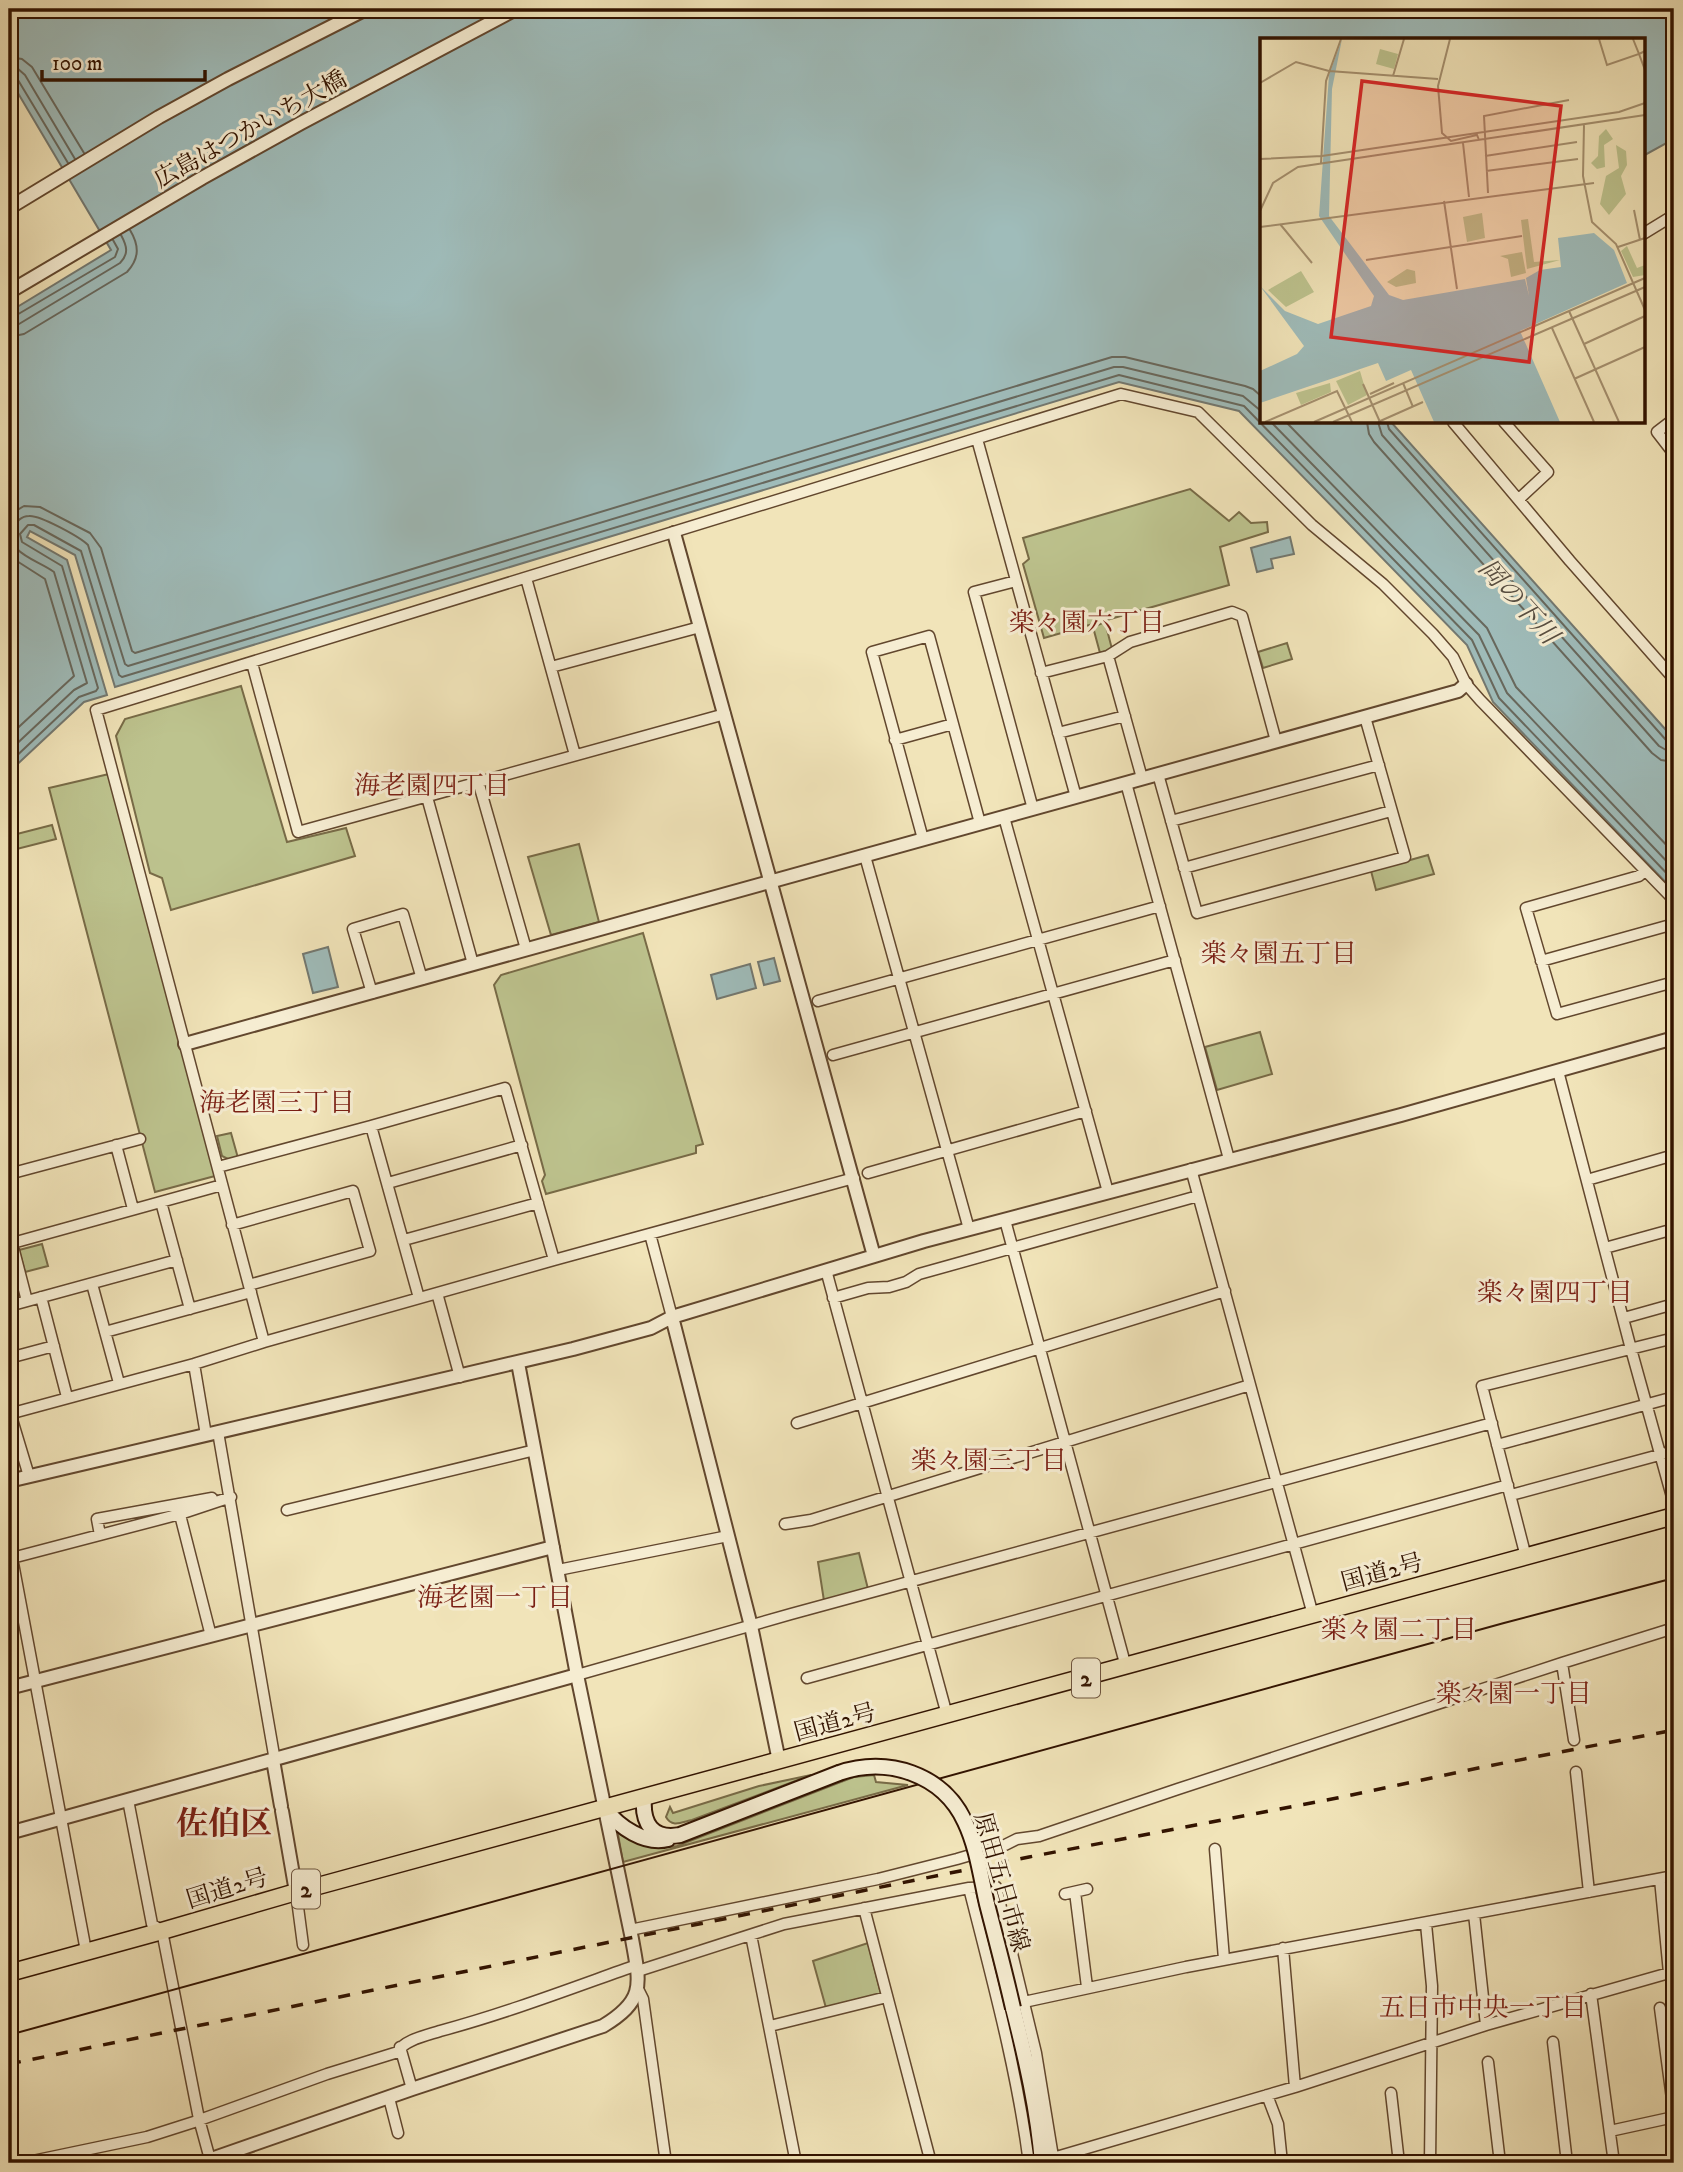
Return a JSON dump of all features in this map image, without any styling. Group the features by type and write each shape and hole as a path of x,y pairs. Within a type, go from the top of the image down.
{"highway":[{"name":"国道2号","path":"9,1973 296,1892 1674,1516"}],"main road":[{"name":"原田五日市線","path":"605,1809 644,1839 661,1841 839,1773 862,1767 899,1768 933,1784 959,1810 971,1839 1019,2005 1036,2112 1050,2161"},
{"path":"644,1798 648,1825 662,1835 680,1835"}],"street":[{"name":"広島はつかいち大橋","path":"9,208 228,79 366,9"},
{"name":"広島はつかいち大橋","path":"9,292 224,166 516,9"},
{"path":"1644,233 1674,215"},
{"path":"264,1342 96,710 1121,394 1198,412 1312,525 1383,584 1433,634 1453,657 1466,684 1674,900"},
{"path":"1674,419 1657,432 1674,454"},
{"path":"1455,424 1674,679"},
{"path":"1506,424 1548,472 1519,499"},
{"path":"977,439 1076,797"},
{"path":"674,533 874,1256"},
{"path":"526,578 575,755"},
{"path":"1016,581 974,592 1033,809"},
{"path":"1041,673 1108,656 1130,642 1232,612 1242,616 1276,741"},
{"path":"551,667 700,627"},
{"path":"923,839 872,652 929,636 980,823"},
{"path":"1108,656 1142,778"},
{"path":"251,663 298,832 725,714"},
{"path":"185,1044 1458,691 1466,684"},
{"path":"1058,733 1125,716"},
{"path":"1158,774 1197,913 1405,857 1365,717"},
{"path":"895,740 953,724"},
{"path":"1171,821 1379,765"},
{"path":"478,781 526,949"},
{"path":"1126,783 1229,1159"},
{"path":"427,797 473,964"},
{"path":"1184,868 1391,811"},
{"path":"1004,817 1108,1192"},
{"path":"865,856 969,1229"},
{"path":"1645,870 1639,876 1526,908 1557,1014 1674,982"},
{"path":"818,1000 1160,906"},
{"path":"372,993 353,929 404,914 422,979"},
{"path":"1541,961 1674,924"},
{"path":"833,1055 1175,960"},
{"path":"9,1481 460,1377 651,1328 672,1317 969,1229 1674,1038"},
{"path":"1558,1071 1674,1504"},
{"path":"218,1167 505,1088 554,1260"},
{"path":"868,1173 1086,1111"},
{"path":"371,1126 419,1298"},
{"path":"9,1174 140,1139"},
{"path":"116,1145 133,1209"},
{"path":"388,1183 522,1145"},
{"path":"1587,1180 1674,1155"},
{"path":"1191,1169 1313,1615"},
{"path":"29,1476 9,1414 854,1178"},
{"path":"27,1301 11,1244 222,1185"},
{"path":"105,1332 190,1309 370,1251 353,1191 232,1225"},
{"path":"833,1298 868,1288 889,1287 906,1282 919,1274 1198,1196"},
{"path":"161,1202 190,1309"},
{"path":"404,1240 538,1203"},
{"path":"1005,1220 1126,1667"},
{"path":"1605,1248 1674,1229"},
{"path":"650,1234 751,1626 779,1761"},
{"path":"9,1306 177,1261"},
{"path":"826,1270 947,1715"},
{"path":"92,1284 119,1383"},
{"path":"797,1423 1225,1291"},
{"path":"437,1293 460,1377"},
{"path":"41,1297 67,1397"},
{"path":"1624,1318 1674,1304"},
{"path":"1527,1557 1482,1387 1674,1338"},
{"path":"9,1358 54,1346"},
{"path":"128,1800 152,1924 162,1931 207,2162 412,2089 603,2026 628,2008 637,1987 631,1930 578,1675 518,1363"},
{"path":"194,1364 230,1497 253,1625 303,1945"},
{"path":"785,1524 811,1520 1250,1385"},
{"path":"1497,1444 1674,1397"},
{"path":"9,1833 1089,1532 1492,1423"},
{"path":"287,1510 535,1451"},
{"path":"807,1678 1294,1545 1674,1451"},
{"path":"86,1951 36,1681 10,1558 100,1535 178,1509 230,1497"},
{"path":"100,1535 97,1519 178,1509"},
{"path":"178,1509 211,1636"},
{"path":"558,1570 728,1536"},
{"path":"9,1688 553,1547"},
{"path":"631,1930 878,1879 957,1859 1017,1839 1039,1836 1178,1788 1674,1628"},
{"path":"1562,1663 1574,1741"},
{"path":"1576,1772 1589,1892"},
{"path":"1215,1849 1224,1959"},
{"path":"23,2163 147,2137 398,2052 400,2048 435,2033 784,1924 969,1888 996,1887 1019,2005 1087,1987 1224,1959 1426,1924 1674,1876"},
{"path":"1050,2161 1295,2087 1486,2025 1672,1972 1660,1879"},
{"path":"969,1888 1004,2025 1020,2102 1028,2163"},
{"path":"1087,1889 1070,1893 1087,1987"},
{"path":"864,1908 931,2163"},
{"path":"1474,1914 1486,2025"},
{"path":"1426,1924 1432,1986 1430,2163"},
{"path":"751,1934 796,2163"},
{"path":"1283,1948 1295,2087"},
{"path":"637,1987 642,1999 666,2163"},
{"path":"1591,1994 1614,2163"},
{"path":"769,2026 887,1997"},
{"path":"1610,2131 1674,2115 1660,2008"},
{"path":"1553,2042 1567,2163"},
{"path":"400,2048 412,2089"},
{"path":"1488,2062 1500,2163"},
{"path":"1391,2094 1399,2163"},
{"path":"1267,2095 1278,2124 1282,2163"},
{"path":"389,2098 398,2133"}],"green space":[{"path":"1190,489 1229,521 1239,512 1251,523 1267,522 1268,532 1220,547 1229,585 1044,638 1023,564 1029,559 1023,538"},
{"path":"1105,622 1112,649 1100,653 1093,627"},
{"path":"1287,643 1292,659 1263,668 1258,652"},
{"path":"241,686 287,842 346,828 355,856 171,910 162,878 150,873 116,736 125,719"},
{"path":"109,774 215,1176 155,1192 49,788"},
{"path":"52,825 56,839 9,851 9,836"},
{"path":"579,844 599,922 551,935 528,857"},
{"path":"1428,855 1434,874 1376,890 1371,871"},
{"path":"643,933 703,1144 696,1146 696,1153 546,1194 542,1181 545,1175 494,985 501,975"},
{"path":"1260,1032 1272,1074 1217,1090 1205,1047"},
{"path":"231,1133 238,1158 230,1160 222,1156 217,1136"},
{"path":"42,1244 48,1266 25,1272 19,1250"},
{"path":"859,1553 868,1589 824,1601 818,1562"},
{"path":"811,1775 692,1820 674,1823 666,1817 670,1807 673,1813 759,1786"},
{"path":"874,1775 876,1782 908,1785 623,1862 617,1829 653,1846 677,1846 854,1777"},
{"path":"868,1943 881,1994 826,2008 813,1961"}],"water":[{"name":"岡の下川","path":"9,9 1674,9 1674,139 1644,155 1644,38 1260,38 1260,424 1393,424 1674,739 1674,891 1493,702 1467,645 1239,411 1119,382 115,687 75,555 30,531 27,537 67,560 107,695 84,702 9,772 9,312 111,250 9,78"},
{"path":"1290,537 1294,554 1271,559 1273,568 1257,572 1251,548"},
{"path":"328,947 338,987 313,993 303,954"},
{"path":"774,958 780,981 764,985 758,962"},
{"path":"750,964 756,988 717,999 711,975"}],"tram line":[{"path":"9,2035 1674,1578"}],"railway":[{"path":"9,2064 1029,1857 1674,1730"}],"district":[{"name":"楽々園六丁目","path":"1087,622"},
{"name":"海老園四丁目","path":"432,785"},
{"name":"楽々園五丁目","path":"1279,953"},
{"name":"海老園三丁目","path":"277,1102"},
{"name":"楽々園四丁目","path":"1555,1292"},
{"name":"楽々園三丁目","path":"989,1460"},
{"name":"海老園一丁目","path":"495,1597"},
{"name":"楽々園二丁目","path":"1399,1629"},
{"name":"楽々園一丁目","path":"1514,1693"},
{"name":"佐伯区","path":"224,1823"},
{"name":"五日市中央一丁目","path":"1483,2007"}]}
